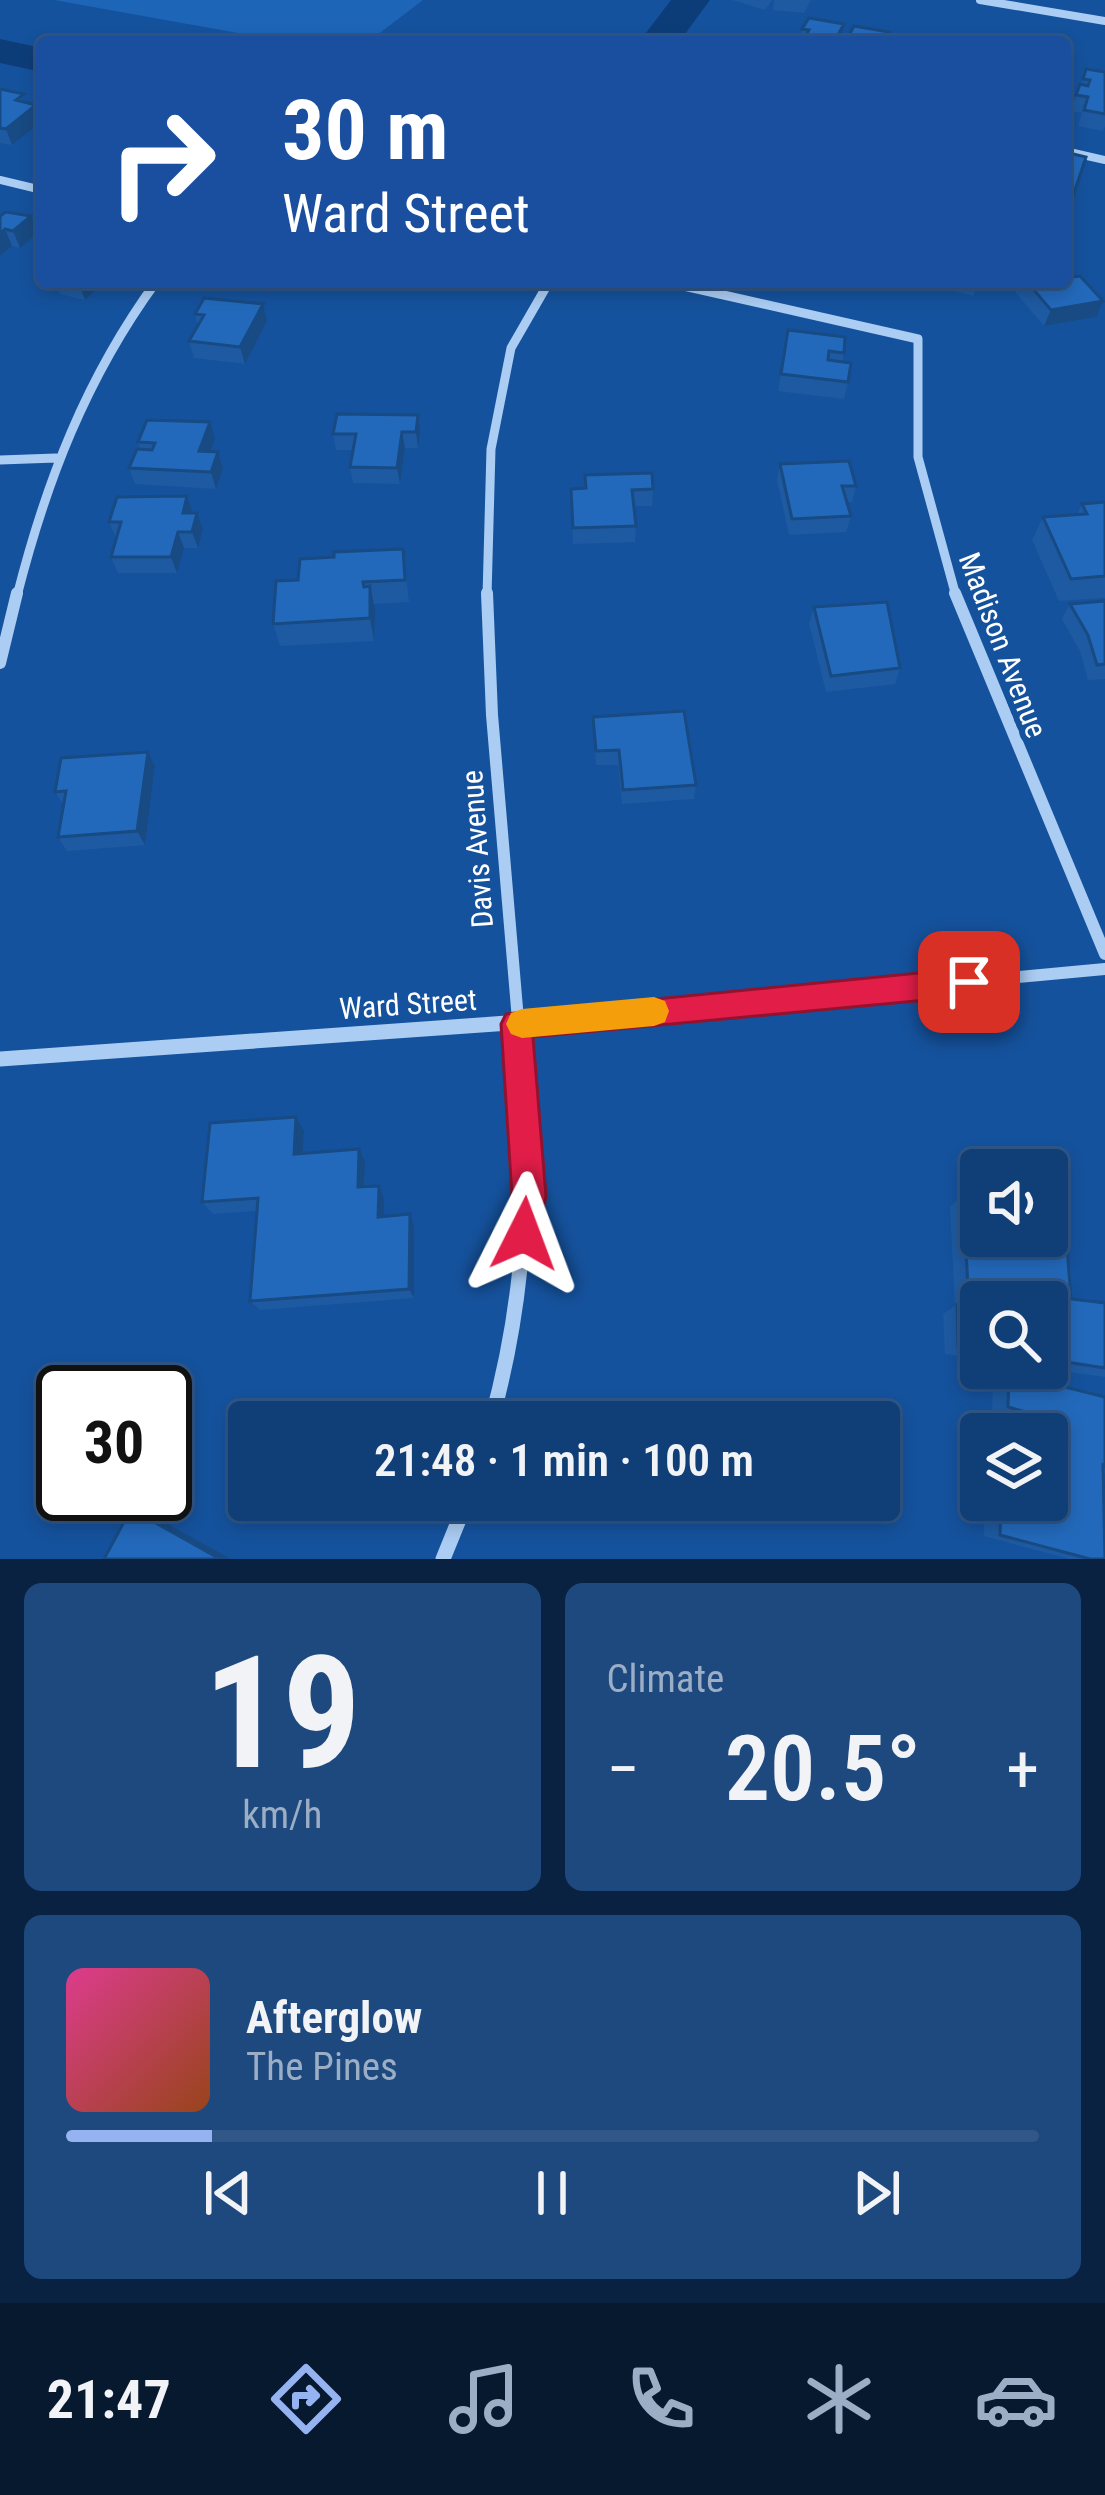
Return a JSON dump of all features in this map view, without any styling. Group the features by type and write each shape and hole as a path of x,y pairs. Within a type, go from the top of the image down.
{"street":[{"path":"980,0 1105,21"},
{"path":"1071,153 1105,160"},
{"path":"0,180 36,189"},
{"path":"0,663 56,458 94,379 151,288"},
{"name":"Davis Avenue","path":"495,1401 515,1307 529,1196 485,532 492,443 510,349 542,288"},
{"name":"Madison Avenue","path":"693,288 918,338 918,457 954,595 1105,954"},
{"path":"0,460 56,458"},
{"name":"Ward Street","path":"0,1058 517,1024 1105,969"},
{"path":"443,1559 458,1521"}],"shaded area":[{"path":"54,0 423,0 376,36 255,36"}],"building":[{"path":"809,18 844,24 837,36 805,36 809,30 802,29"},
{"path":"854,26 889,32 887,36 849,36"},
{"path":"1086,69 1105,72 1105,114 1084,110 1088,97 1076,95 1080,84 1088,86 1090,80 1083,79"},
{"path":"0,89 24,94 16,100 36,105 6,129 0,128"},
{"path":"1071,153 1086,157 1071,199"},
{"path":"6,212 31,216 13,231 5,229 0,234 0,216"},
{"path":"1080,276 1103,301 1051,310 1032,288 1071,288 1071,277"},
{"path":"204,298 263,304 240,347 189,341 204,315 195,314"},
{"path":"788,330 845,337 844,353 829,351 828,360 851,363 848,382 781,374"},
{"path":"337,414 418,415 416,432 402,432 397,468 350,467 356,434 333,434"},
{"path":"147,420 210,422 199,451 218,452 211,472 129,468 137,449 152,450 155,443 138,442"},
{"path":"849,461 856,486 842,486 851,516 792,519 780,464"},
{"path":"652,473 653,489 632,490 636,526 573,528 571,489 586,488 585,475"},
{"path":"187,496 183,513 197,513 192,532 178,532 171,557 111,557 121,522 109,522 117,497"},
{"path":"1105,502 1105,576 1071,579 1043,517 1087,514 1082,504"},
{"path":"403,549 405,580 363,582 364,587 370,586 370,618 273,624 276,581 298,580 300,559 334,557 334,552"},
{"path":"1105,601 1105,664 1097,665 1088,635 1070,604"},
{"path":"887,602 900,668 831,676 814,607"},
{"path":"684,711 696,785 623,790 619,750 596,751 593,717"},
{"path":"148,752 137,831 58,837 66,791 55,792 61,758"},
{"path":"296,1117 294,1154 359,1149 358,1187 379,1186 378,1217 410,1214 409,1289 250,1301 258,1198 202,1202 210,1123"},
{"path":"966,1257 1068,1257 1071,1299 1105,1303 1105,1368 1068,1362 1068,1281 968,1281"},
{"path":"960,1305 960,1347 958,1347"},
{"path":"1068,1388 1105,1397 1105,1559 1000,1535 1000,1521 1068,1521 1068,1413 1029,1413 1008,1407 1009,1389"},
{"path":"125,1521 152,1521 220,1559 104,1559"}],"waterway":[{"path":"664,36 691,0"},
{"path":"0,51 36,59"}],"slow traffic":[{"path":"522,1024 654,1011"}],"route":[{"path":"524,1234 529,1196 517,1024 969,982"}]}
